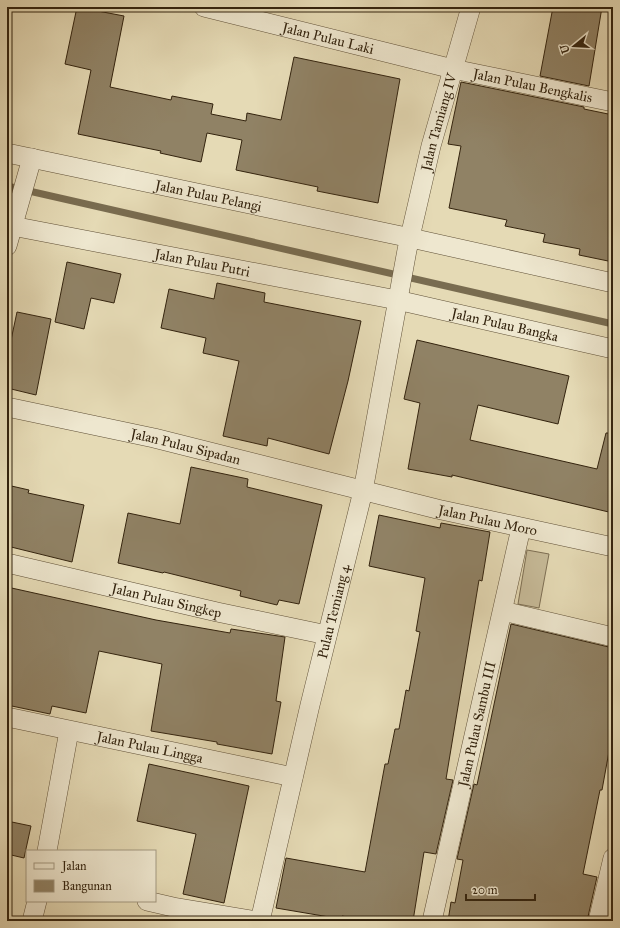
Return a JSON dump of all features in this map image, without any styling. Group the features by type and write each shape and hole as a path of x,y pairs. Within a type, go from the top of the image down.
{"street":[{"name":"Jalan Pulau Laki","path":"204,7 256,13 453,69"},
{"name":"Jalan Tamiang IV","path":"398,295 431,146 471,7"},
{"name":"Jalan Pulau Bengkalis","path":"453,69 613,102"},
{"name":"Jalan Pulau Pelangi","path":"7,153 30,166 409,244"},
{"path":"7,246 10,226 18,207 30,166"},
{"name":"Jalan Pulau Putri","path":"10,226 398,295"},
{"path":"409,244 613,283"},
{"name":"Jalan Pulau Bangka","path":"398,295 613,349"},
{"name":"Pulau Temiang 4","path":"260,921 327,635 363,491 398,295"},
{"name":"Jalan Pulau Sipadan","path":"7,407 154,438 363,491"},
{"name":"Jalan Pulau Moro","path":"363,491 613,548"},
{"name":"Jalan Pulau Sambu III","path":"432,921 521,528"},
{"name":"Jalan Pulau Singkep","path":"7,563 210,611 327,635"},
{"path":"503,611 613,637"},
{"name":"Jalan Pulau Lingga","path":"7,717 293,778"},
{"path":"47,850 69,731"},
{"path":"598,921 613,858"},
{"path":"32,921 37,902"},
{"path":"151,902 173,908 256,921"}],"shaded area":[{"path":"527,550 549,554 539,608 518,604"}],"building":[{"path":"77,7 124,16 110,87 171,100 172,96 213,104 211,114 246,121 247,113 281,120 294,57 400,79 378,203 317,191 318,187 236,170 242,140 207,133 201,162 160,153 161,151 78,134 91,70 65,64"},
{"path":"553,7 602,7 589,86 540,76"},
{"path":"461,82 584,107 584,109 613,115 613,262 579,255 580,249 543,242 545,234 505,226 507,220 449,208 461,146 448,144"},
{"path":"67,262 121,274 114,303 91,298 84,329 55,322"},
{"path":"217,283 265,293 264,302 361,321 348,381 329,454 268,438 267,446 223,436 239,361 203,353 206,338 161,328 169,289 214,299"},
{"path":"17,312 51,319 36,395 7,388 7,359"},
{"path":"417,340 569,376 558,424 478,405 470,440 597,469 606,433 613,433 613,513 452,475 452,477 408,469 420,403 404,399"},
{"path":"191,467 248,479 247,487 322,505 299,604 279,600 277,605 240,596 241,591 164,572 118,563 128,513 180,524"},
{"path":"7,485 29,490 28,493 84,505 72,562 7,546"},
{"path":"379,515 440,528 441,523 490,532 482,581 479,580 446,779 453,780 436,854 424,852 413,921 370,921 342,916 341,919 276,908 286,858 365,872 385,764 388,764 395,729 399,729 406,690 409,691 420,632 416,631 425,578 369,566"},
{"path":"7,587 156,620 230,633 231,629 285,637 276,701 281,702 272,754 217,744 217,742 151,731 162,664 99,651 86,713 52,706 50,714 7,705"},
{"path":"511,624 613,648 613,746 610,746 602,790 600,790 583,874 597,877 587,921 448,921 451,902 455,903 463,860 457,859 474,784 477,785"},
{"path":"149,764 249,786 224,903 183,894 196,834 137,821"},
{"path":"7,821 31,826 24,858 7,854"}],"waterway":[{"path":"7,186 613,324"}]}
